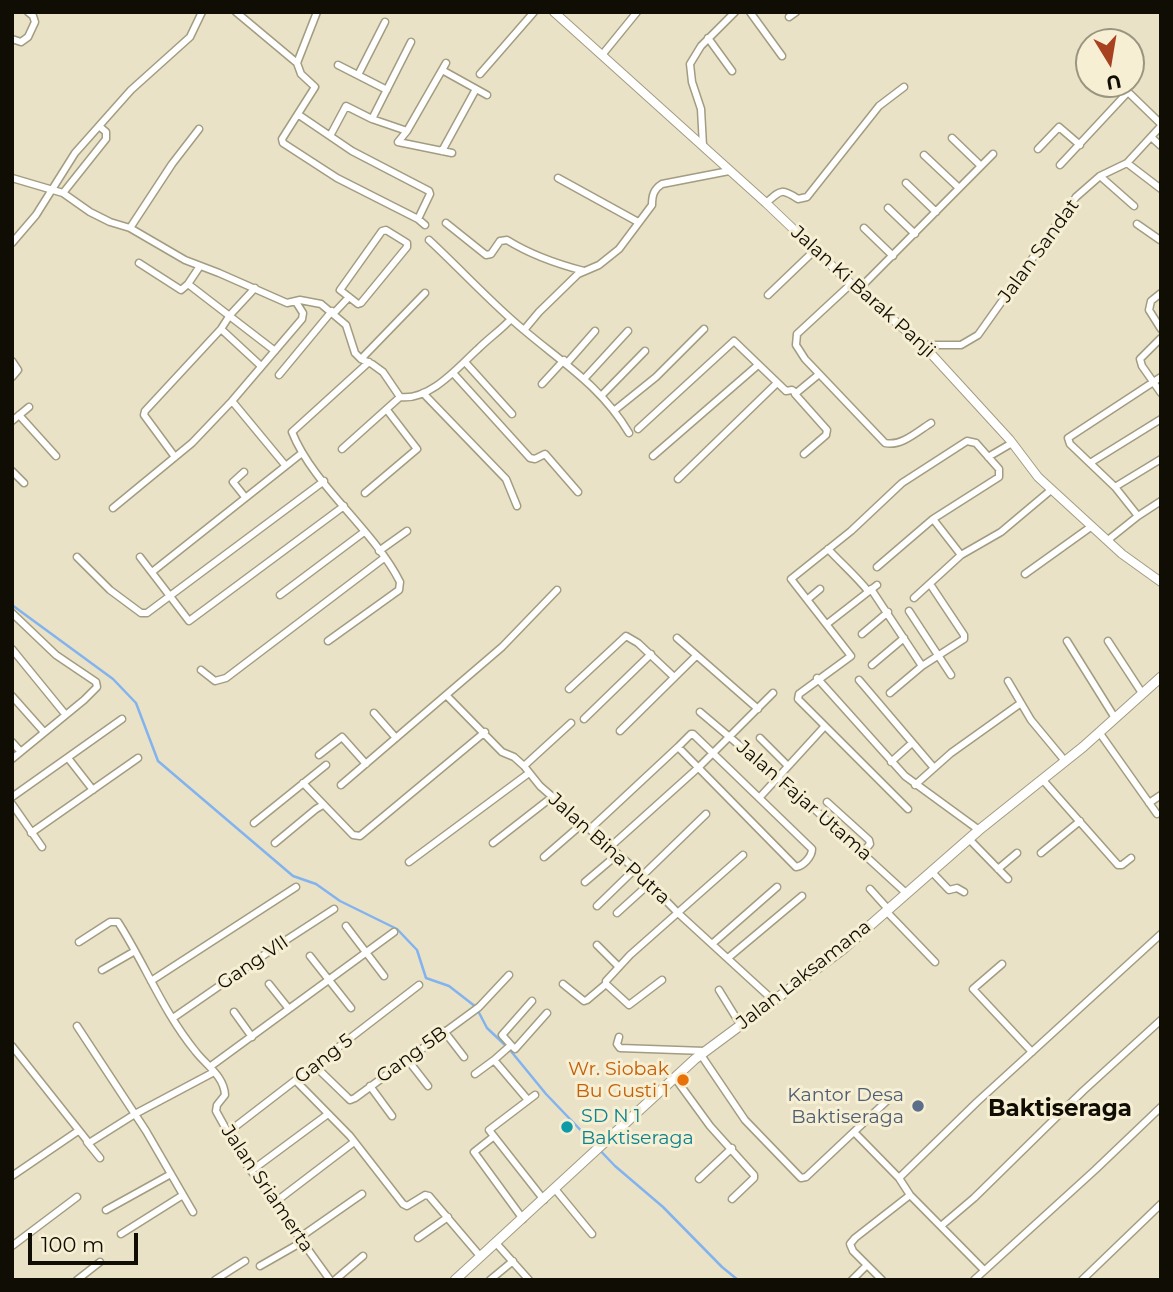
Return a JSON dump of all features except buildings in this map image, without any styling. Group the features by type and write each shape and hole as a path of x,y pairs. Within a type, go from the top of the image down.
{"main road":[{"name":"Jalan Laksamana","path":"454,1280 703,1053 842,950 906,892 1065,761 1161,677"}],"street":[{"path":"12,39 21,42 28,37 35,19 28,12"},
{"path":"12,243 36,215 67,163 131,90 190,37 202,12"},
{"path":"236,12 296,63 301,74 315,87 282,139 283,143 337,178 425,225"},
{"path":"296,63 317,12"},
{"path":"480,74 534,12"},
{"name":"Jalan Ki Barak Panji","path":"554,12 704,146 855,287 923,345 1051,490 1137,566 1161,582"},
{"path":"602,55 638,12"},
{"path":"704,146 701,109 692,82 690,64 708,38 735,12"},
{"path":"750,12 782,56"},
{"path":"789,17 796,12"},
{"path":"358,75 385,22"},
{"path":"708,38 732,71"},
{"path":"372,119 411,42"},
{"path":"446,63 398,142 452,153"},
{"path":"338,65 387,90"},
{"path":"442,70 487,95"},
{"path":"766,203 781,191 799,199 807,197 879,106 904,87"},
{"path":"442,151 476,89"},
{"path":"1060,165 1129,92 1161,125"},
{"path":"330,136 346,106 372,119 407,131"},
{"path":"299,115 352,152 429,191 418,219"},
{"name":"Jalan Sandat","path":"923,345 961,345 978,335 1076,197 1100,176 1127,163 1161,125"},
{"path":"63,193 106,139 106,132 99,126"},
{"path":"1038,149 1059,127 1080,145"},
{"path":"130,228 198,129"},
{"path":"1151,137 1161,146"},
{"path":"952,138 981,166"},
{"path":"931,423 901,442 886,443 818,375 796,345 797,334 893,256 993,154"},
{"path":"924,155 959,188"},
{"path":"1127,163 1161,189"},
{"path":"524,330 560,290 619,249 652,205 654,190 662,184 729,172"},
{"path":"1100,176 1134,206"},
{"path":"12,178 63,193 110,222 130,228 200,266 287,303 298,301 321,304 346,325 355,353 383,372 400,397"},
{"path":"558,178 638,222"},
{"path":"906,183 936,212"},
{"path":"888,208 915,234"},
{"path":"446,223 486,255 492,254 499,241 507,240 547,260 584,271"},
{"path":"1137,224 1161,240"},
{"path":"864,228 893,256"},
{"path":"388,230 407,243 407,247 361,303 358,304 349,297 341,291 341,286 382,231 388,230"},
{"path":"429,240 511,319 565,361 602,395 629,433"},
{"path":"768,295 815,250"},
{"path":"139,263 181,290 200,266"},
{"path":"188,284 275,351"},
{"path":"175,457 149,424 144,413 255,288"},
{"path":"361,359 425,293"},
{"path":"1161,293 1151,301 1149,310 1161,329"},
{"path":"279,374 349,297"},
{"path":"113,508 192,443 232,401 302,319 303,313 298,301"},
{"path":"400,397 410,398 423,393 453,373 511,319"},
{"path":"221,329 261,366"},
{"path":"615,410 656,377 704,329"},
{"path":"542,384 595,331"},
{"path":"584,379 628,331"},
{"path":"1161,338 1140,359 1161,393"},
{"path":"638,429 734,341 786,391 792,390 796,393 795,396 827,430 826,435 804,454"},
{"path":"602,395 645,351"},
{"path":"12,361 18,370 12,377"},
{"path":"328,641 399,590 400,582 302,453 293,435 294,429 369,362"},
{"path":"465,362 512,414"},
{"path":"653,456 758,365"},
{"path":"453,373 530,458 535,459 545,454 578,492"},
{"path":"796,393 818,375"},
{"path":"1138,516 1115,487 1070,444 1069,436 1161,377"},
{"path":"678,480 777,383"},
{"path":"423,393 506,479 517,506"},
{"path":"342,449 400,397"},
{"path":"232,401 285,465"},
{"path":"12,421 29,407"},
{"path":"365,494 417,449 387,410"},
{"path":"19,415 56,456"},
{"path":"1090,463 1161,419"},
{"path":"877,567 933,519 999,477 999,469 976,443 967,441 902,483 851,531 791,579 850,653 850,657 817,678 798,697 824,727 908,809"},
{"path":"988,457 1012,443"},
{"path":"152,572 302,453"},
{"path":"1115,487 1161,459"},
{"path":"12,471 24,483"},
{"path":"244,472 233,482 245,497"},
{"path":"77,557 110,590 141,613 147,613 324,481"},
{"path":"914,598 961,555 1000,532 1051,490"},
{"path":"1108,540 1161,501"},
{"path":"140,557 187,619 193,619 344,506"},
{"path":"933,519 961,555"},
{"path":"1025,574 1093,526"},
{"path":"379,551 407,531"},
{"path":"280,594 364,532"},
{"path":"828,549 844,566 872,588 922,666"},
{"path":"201,670 215,681 226,678 384,558"},
{"path":"890,693 922,666 939,657 964,637 930,584"},
{"path":"827,624 872,588"},
{"path":"808,599 820,589"},
{"path":"341,785 502,647 557,590"},
{"path":"909,611 951,675"},
{"path":"862,634 888,612"},
{"path":"12,613 55,655 97,684 92,694 12,759"},
{"path":"569,689 628,636 674,677"},
{"path":"677,638 758,709"},
{"path":"872,665 904,638"},
{"path":"1067,641 1115,718"},
{"path":"1108,641 1142,693"},
{"path":"12,649 65,714"},
{"path":"584,719 650,654"},
{"path":"620,731 696,656"},
{"path":"817,678 891,762 915,785 979,830"},
{"path":"859,680 934,768"},
{"path":"1008,681 1031,720 1065,761"},
{"path":"610,847 699,768 774,693"},
{"path":"12,696 44,732"},
{"name":"Jalan Bina Putra","path":"447,696 502,752 514,757 524,766 552,797 635,869 678,913 774,1001"},
{"path":"915,785 951,753 1021,703"},
{"name":"Jalan Fajar Utama","path":"700,712 906,892"},
{"path":"374,713 396,738"},
{"path":"12,797 122,719"},
{"path":"524,766 571,723"},
{"path":"760,797 824,727"},
{"path":"303,783 353,835 360,836 485,732"},
{"path":"1099,732 1157,814"},
{"path":"590,830 678,747 693,734 812,849 811,856 796,867 678,747"},
{"path":"319,755 342,737 366,764"},
{"path":"760,738 787,765"},
{"path":"12,742 20,751"},
{"path":"891,762 912,743"},
{"path":"68,758 93,790"},
{"path":"32,833 138,758"},
{"path":"254,823 326,765"},
{"path":"409,862 529,773"},
{"path":"1042,779 1118,865 1131,858"},
{"path":"1149,803 1161,795"},
{"path":"493,843 552,797"},
{"path":"827,802 869,840 870,844 863,852"},
{"path":"12,804 42,847"},
{"path":"275,843 323,805"},
{"path":"642,876 706,814"},
{"path":"1041,853 1080,821"},
{"path":"544,857 582,824"},
{"path":"969,839 1007,879"},
{"path":"998,869 1017,853"},
{"path":"585,882 618,854"},
{"path":"563,984 584,1001 606,984 619,967 743,855"},
{"path":"597,906 635,869"},
{"path":"931,871 949,890 957,888 964,892"},
{"path":"617,913 649,884"},
{"path":"152,981 296,887"},
{"path":"712,943 778,887"},
{"path":"870,890 935,962"},
{"path":"728,958 802,896"},
{"name":"Gang VII","path":"173,1018 334,909"},
{"path":"79,942 116,921 173,1018 197,1054 213,1069"},
{"path":"346,926 384,976"},
{"path":"87,1142 93,1142 213,1069 328,979 394,932"},
{"path":"898,1178 1161,934"},
{"path":"597,945 619,967"},
{"path":"102,970 135,951"},
{"path":"310,956 351,1008"},
{"path":"1002,964 974,987 974,991 1032,1052"},
{"name":"Gang 5B","path":"315,1066 351,1100 477,1009 509,975"},
{"path":"606,984 629,1006 662,980"},
{"path":"269,984 289,1009"},
{"name":"Gang 5","path":"227,1133 419,985"},
{"path":"719,990 740,1024"},
{"path":"532,1001 502,1035 515,1049 548,1013"},
{"path":"234,1013 252,1037"},
{"path":"941,1226 974,1198 1052,1120 1161,1020"},
{"path":"77,1026 135,1114 193,1212"},
{"path":"444,1031 464,1057"},
{"path":"618,1037 617,1044 620,1048 703,1053 745,1120 799,1177 806,1177 892,1096"},
{"path":"475,1074 511,1045"},
{"path":"12,1046 100,1158"},
{"path":"407,1059 428,1086"},
{"path":"494,1060 528,1100"},
{"name":"Jalan Sriamerta","path":"213,1069 225,1091 216,1111 227,1133 251,1171 330,1279"},
{"path":"675,1078 710,1126 754,1176 732,1199"},
{"path":"296,1081 354,1142 403,1204 407,1206 425,1195 429,1196 480,1256"},
{"path":"370,1086 392,1116"},
{"path":"535,1095 490,1129 493,1137 544,1200"},
{"path":"974,1280 1161,1107"},
{"path":"251,1171 328,1114"},
{"path":"12,1176 78,1131"},
{"path":"854,1132 898,1178 910,1195 984,1270"},
{"path":"493,1137 474,1152 523,1219"},
{"path":"274,1203 354,1142"},
{"path":"699,1179 732,1148"},
{"path":"106,1210 170,1174"},
{"path":"555,1189 592,1234"},
{"path":"260,1266 301,1240 362,1194"},
{"path":"121,1234 183,1195"},
{"path":"882,1280 853,1251 852,1241 910,1195"},
{"path":"12,1246 76,1197"},
{"path":"1082,1280 1161,1205"},
{"path":"418,1238 448,1217"},
{"path":"496,1243 529,1280"},
{"path":"330,1279 363,1256"},
{"path":"215,1280 245,1261"},
{"path":"490,1280 513,1261"},
{"path":"77,1280 100,1262"},
{"path":"852,1280 867,1265"}],"waterway":[{"path":"12,605 113,679 136,703 158,761 293,876 316,884 340,901 397,929 417,950 426,978 449,986 476,1007 487,1028 505,1045"},
{"path":"510,1050 546,1094 615,1166 663,1207 738,1280"}],"place":[{"name":"Wr. Siobak Bu Gusti 1","path":"683,1080"},
{"name":"Kantor Desa Baktiseraga","path":"918,1106"},
{"name":"SD N 1 Baktiseraga","path":"567,1127"}],"district":[{"name":"Baktiseraga","path":"1060,1109"}]}
